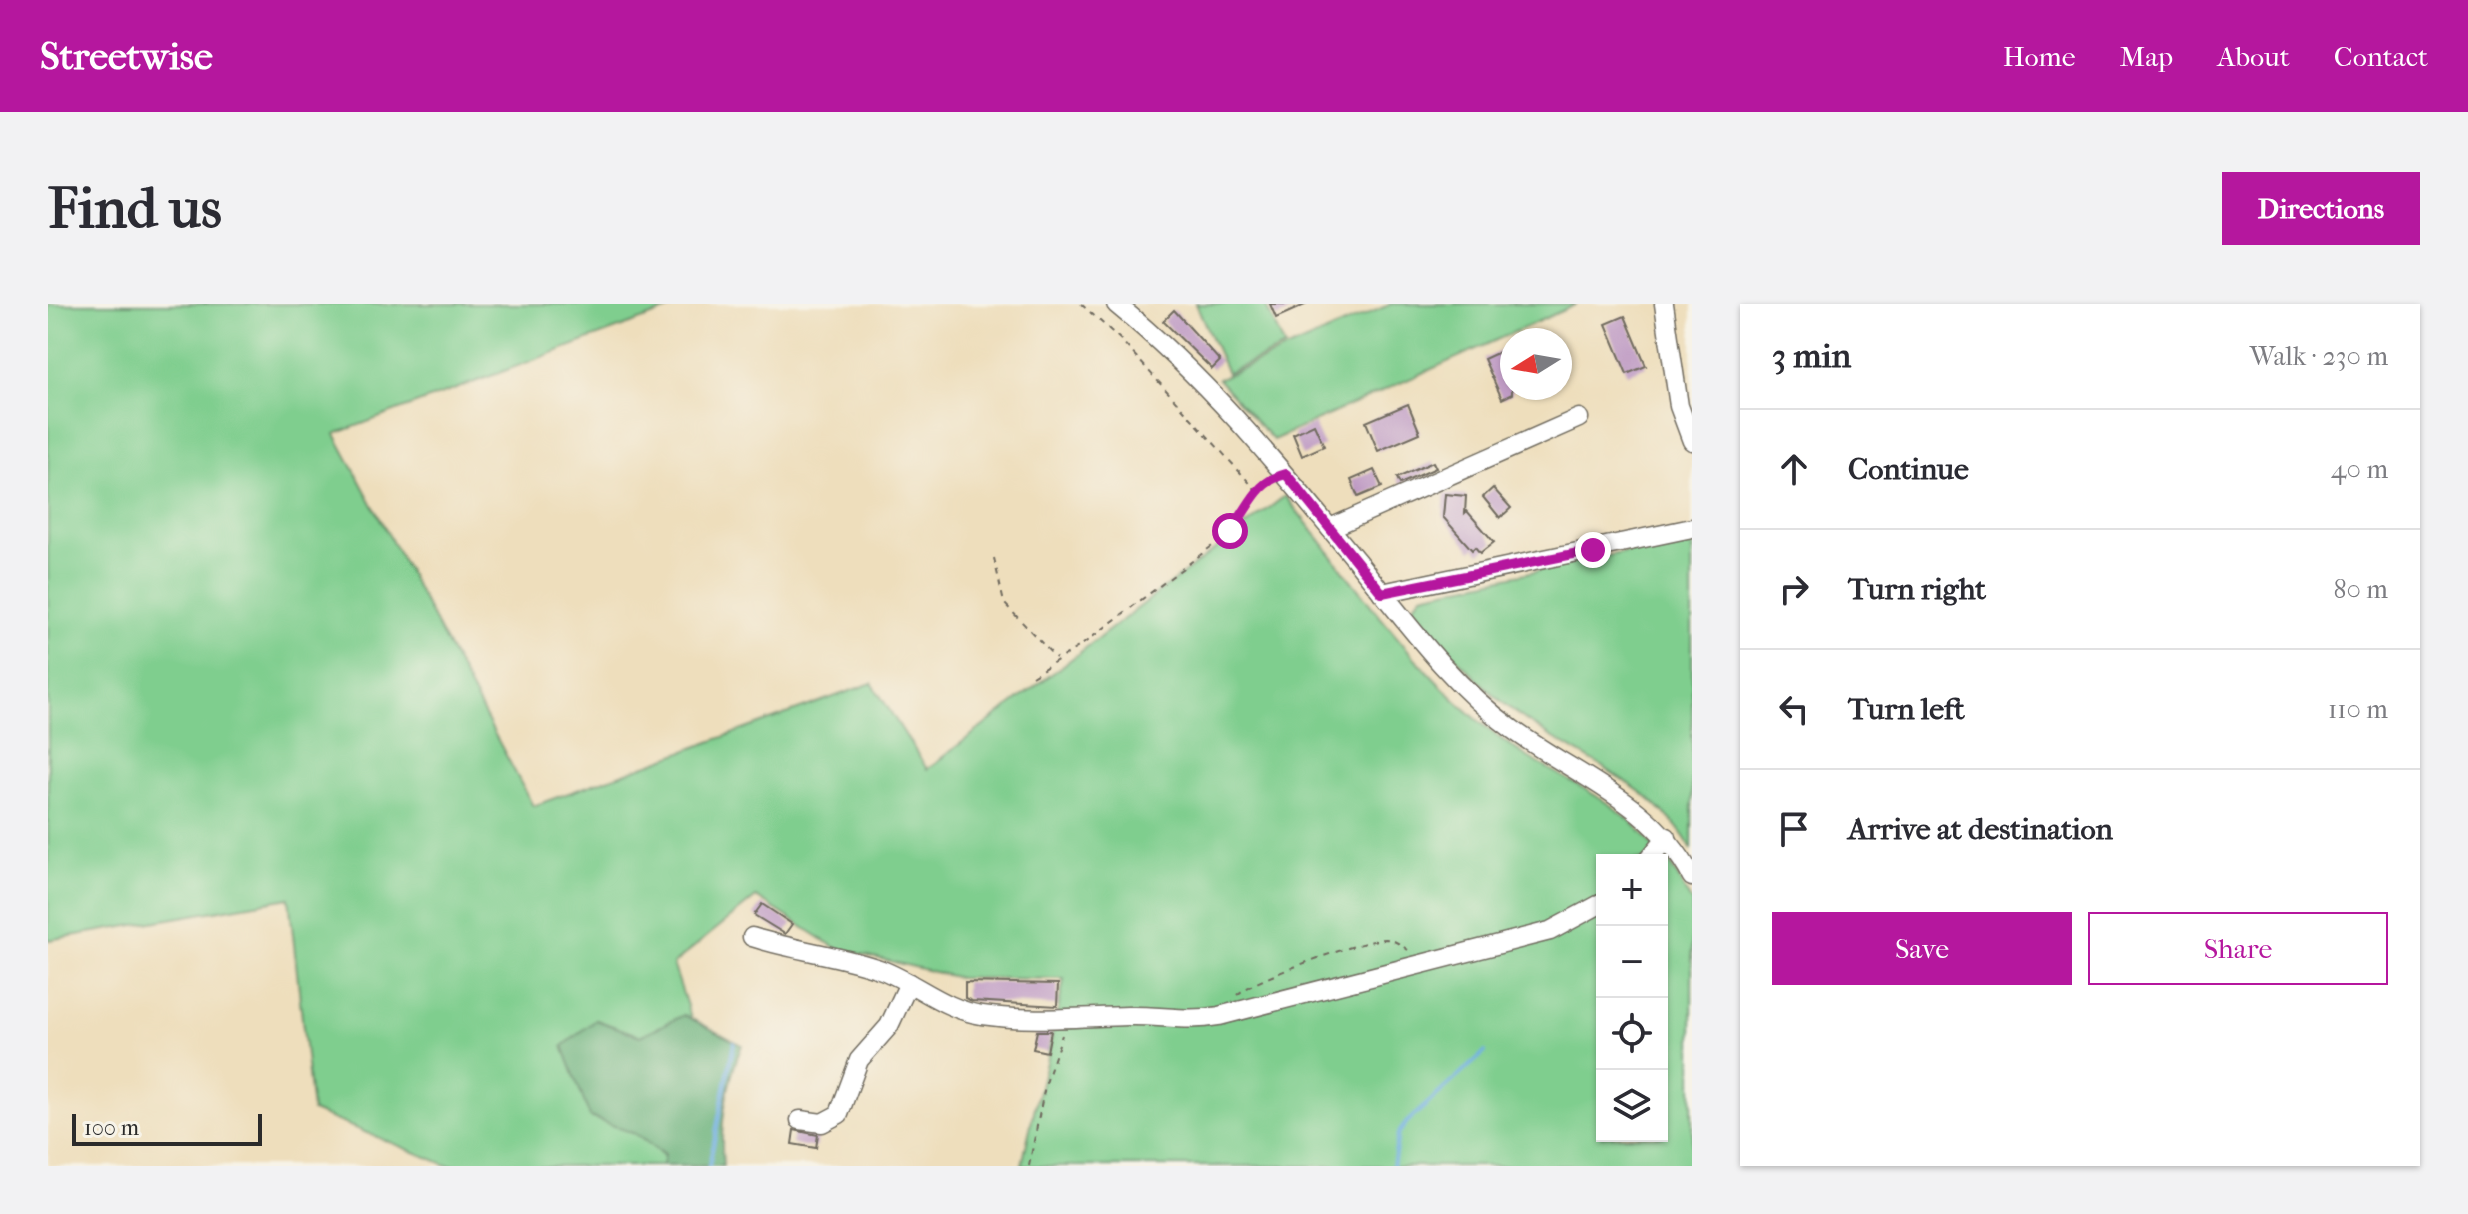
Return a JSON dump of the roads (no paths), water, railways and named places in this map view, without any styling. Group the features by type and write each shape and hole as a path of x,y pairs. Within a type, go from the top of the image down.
{"street":[{"path":"1116,304 1209,387 1286,474 1458,682 1498,718 1624,799 1667,837 1692,877"},
{"path":"1664,304 1684,387 1691,438"},
{"path":"1330,528 1579,418"},
{"path":"1382,593 1692,528"},
{"path":"1653,854 1667,837"},
{"path":"752,937 801,952 872,967 956,1008 981,1015 1068,1019 1133,1016 1180,1021 1219,1016 1550,931 1596,906"},
{"path":"800,1120 822,1123 839,1114 859,1060 889,1026 909,983"}],"waterway":[{"path":"709,1166 734,1043"},
{"path":"1393,1166 1398,1134 1407,1122 1485,1052"}]}
